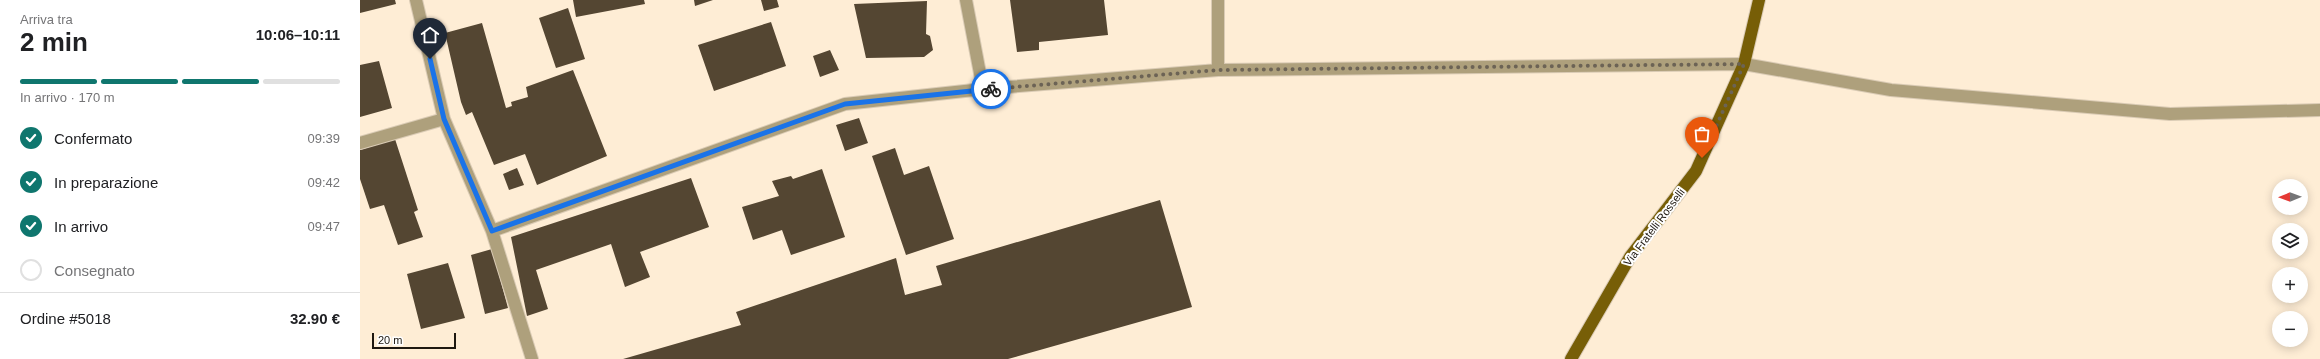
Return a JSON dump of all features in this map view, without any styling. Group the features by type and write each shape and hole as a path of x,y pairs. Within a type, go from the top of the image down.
{"main road":[{"name":"Via Fratelli Rosselli","path":"1570,359 1630,257 1696,171 1744,64 1759,0"}],"street":[{"path":"416,0 444,119 492,231 532,359"},
{"path":"966,0 983,89"},
{"path":"1218,0 1218,70"},
{"path":"492,231 845,104 983,89 1218,70 1744,64 1890,90 2170,114 2320,110"},
{"path":"360,143 444,119"}],"building":[{"path":"360,0 395,0 396,4 360,13"},
{"path":"573,0 644,0 645,4 576,17"},
{"path":"694,0 713,0 695,6"},
{"path":"761,0 777,0 779,7 764,11"},
{"path":"1010,0 1104,0 1108,35 1039,42 1039,50 1017,52"},
{"path":"927,1 926,34 930,36 933,50 924,57 866,58 854,4"},
{"path":"568,8 585,59 556,68 539,18"},
{"path":"771,22 786,66 714,91 698,45"},
{"path":"482,23 506,108 512,106 511,102 528,97 526,87 573,70 607,156 537,185 525,154 494,165 472,112 466,115 461,102 445,33"},
{"path":"830,50 839,70 820,77 813,56"},
{"path":"379,61 392,108 360,117 360,65"},
{"path":"859,118 868,143 845,151 836,125"},
{"path":"395,139 418,210 414,212 423,237 398,245 384,205 370,209 360,179 360,150"},
{"path":"895,148 904,175 929,166 954,239 906,255 872,156"},
{"path":"517,168 524,185 509,190 503,174"},
{"path":"822,169 845,237 791,255 782,230 753,240 742,207 779,196 772,181 791,176 793,179"},
{"path":"691,178 709,227 640,252 650,277 625,287 611,244 536,270 548,309 527,316 511,237"},
{"path":"1160,200 1192,307 1008,359 623,359 741,325 736,312 896,258 905,295 942,285 936,266"},
{"path":"492,249 508,308 485,314 471,255"},
{"path":"448,263 465,318 421,329 407,274"}],"way so far":[{"path":"991,89 1218,70 1744,64 1702,158"}],"route":[{"path":"430,59 444,119 479,204 492,231 845,104 991,89"}]}
